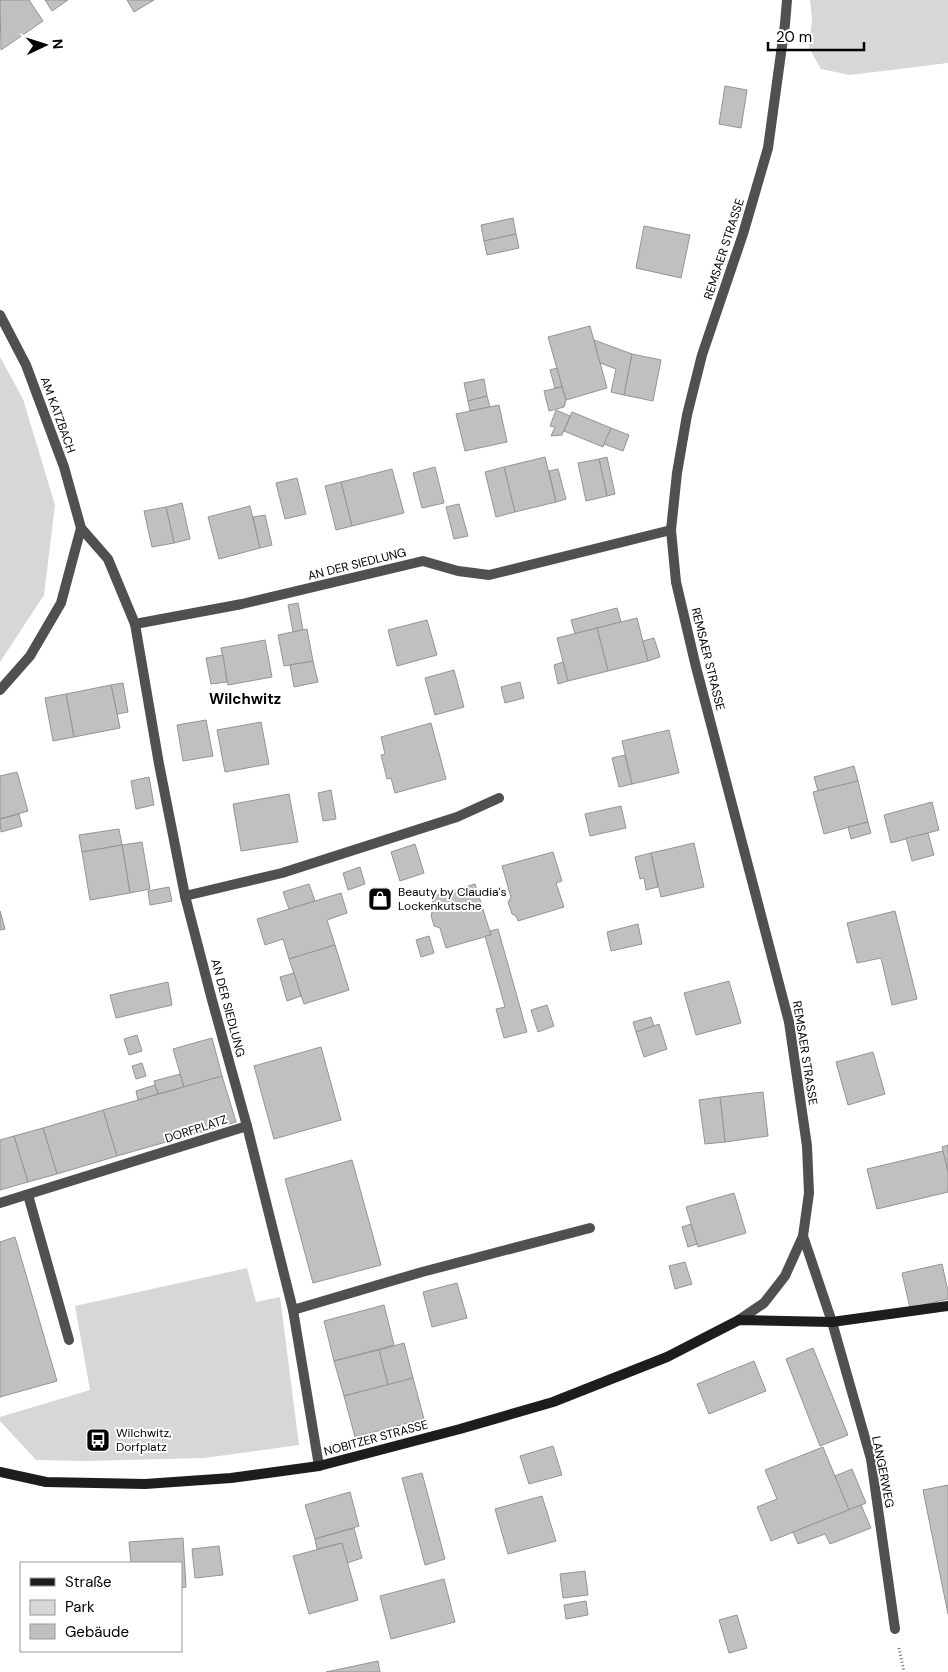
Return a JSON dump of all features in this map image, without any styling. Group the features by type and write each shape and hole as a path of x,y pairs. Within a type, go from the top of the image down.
{"street":[{"name":"REMSAER STRASSE","path":"786,0 785,24 768,148 744,234 702,355 687,415 677,473 671,530 676,582 696,667 789,1022 807,1146 809,1193 803,1236 832,1322"},
{"name":"AM KATZBACH","path":"0,314 26,365 64,466 81,528"},
{"name":"AN DER SIEDLUNG","path":"81,528 108,559 135,624 159,764 185,896 248,1126"},
{"path":"0,690 30,656 62,604 81,528"},
{"name":"AN DER SIEDLUNG","path":"135,624 242,604 423,560 458,571 489,575 671,530"},
{"path":"185,896 291,870 457,817 499,798"},
{"name":"DORFPLATZ","path":"0,1203 248,1126 293,1310 319,1466"},
{"path":"28,1195 69,1340"},
{"path":"293,1310 422,1272 590,1228"},
{"name":"NOBITZER STRASSE","path":"0,1472 46,1482 145,1484 231,1478 319,1466 460,1429 553,1402 667,1357 739,1320 764,1303 785,1276 803,1236"},
{"name":"NOBITZER STRASSE","path":"739,1320 832,1322 948,1306"},
{"name":"LANGERWEG","path":"832,1322 870,1459 895,1629"}],"green space":[{"path":"810,0 948,0 948,63 850,75 821,69 809,48 812,19"},
{"path":"0,357 23,399 55,505 44,595 0,662"},
{"path":"247,1268 256,1302 280,1297 299,1445 204,1458 86,1461 36,1460 0,1421 0,1417 90,1390 75,1306"}],"building":[{"path":"0,0 29,0 43,21 1,50"},
{"path":"45,0 68,0 52,11"},
{"path":"127,0 154,0 134,12"},
{"path":"725,86 747,90 741,128 719,124"},
{"path":"513,218 516,234 484,241 481,225"},
{"path":"644,226 690,235 681,278 636,268"},
{"path":"516,234 519,248 487,255 484,241"},
{"path":"590,326 607,388 566,400 548,337"},
{"path":"594,340 632,354 624,395 611,392 616,369 600,363"},
{"path":"632,354 661,360 653,401 624,395"},
{"path":"557,368 562,387 555,388 550,370"},
{"path":"484,379 487,396 468,401 464,383"},
{"path":"562,387 566,400 564,407 549,411 544,391"},
{"path":"487,396 490,407 470,411 468,401"},
{"path":"499,405 507,442 465,451 456,414"},
{"path":"556,410 570,416 562,435 551,436 555,427 550,426"},
{"path":"572,412 611,428 603,447 564,431"},
{"path":"611,428 629,435 623,451 604,444"},
{"path":"545,457 556,502 515,512 504,467"},
{"path":"607,457 615,494 607,496 599,459"},
{"path":"599,459 607,496 586,501 578,463"},
{"path":"435,467 444,503 422,508 413,473"},
{"path":"504,467 515,512 496,517 485,472"},
{"path":"392,469 404,513 352,526 341,482"},
{"path":"558,469 566,499 556,502 549,471"},
{"path":"297,478 306,514 285,519 276,483"},
{"path":"341,482 352,526 336,530 325,486"},
{"path":"182,503 190,539 174,543 166,507"},
{"path":"459,504 468,536 454,539 446,507"},
{"path":"250,506 260,548 219,559 208,517"},
{"path":"166,507 174,543 152,547 144,511"},
{"path":"265,515 272,545 260,548 253,517"},
{"path":"298,603 303,630 293,632 288,605"},
{"path":"617,608 621,622 575,634 571,620"},
{"path":"637,618 648,661 608,671 597,628"},
{"path":"427,620 437,655 397,666 388,630"},
{"path":"597,628 608,671 568,681 557,638"},
{"path":"307,629 313,661 284,666 278,635"},
{"path":"654,638 660,657 648,661 643,641"},
{"path":"265,640 272,677 228,685 221,648"},
{"path":"223,655 227,682 211,684 206,658"},
{"path":"313,661 318,682 294,687 290,665"},
{"path":"563,662 568,681 558,684 554,665"},
{"path":"454,670 464,707 435,715 425,678"},
{"path":"520,682 524,698 505,703 501,687"},
{"path":"123,683 128,712 117,714 111,685"},
{"path":"111,685 120,728 74,737 66,694"},
{"path":"66,694 74,737 53,741 45,698"},
{"path":"206,720 213,756 183,761 177,725"},
{"path":"261,722 269,764 225,772 217,730"},
{"path":"431,723 446,779 395,793 391,778 387,779 381,755 385,754 381,737"},
{"path":"669,730 679,773 632,784 622,741"},
{"path":"625,755 632,784 619,787 612,758"},
{"path":"854,766 858,781 818,791 814,777"},
{"path":"17,772 28,811 0,819 0,776"},
{"path":"149,777 154,805 136,809 131,781"},
{"path":"858,781 868,822 824,834 813,792"},
{"path":"331,790 336,819 323,821 318,793"},
{"path":"289,794 298,842 241,851 233,804"},
{"path":"932,802 939,830 891,843 884,815"},
{"path":"621,806 626,828 590,836 585,814"},
{"path":"19,814 22,826 1,832 0,819"},
{"path":"868,822 871,833 851,839 848,827"},
{"path":"119,829 122,845 82,852 79,835"},
{"path":"928,833 934,855 912,861 906,838"},
{"path":"142,842 150,889 130,893 122,845"},
{"path":"694,843 704,887 661,897 651,853"},
{"path":"415,844 424,873 400,881 391,852"},
{"path":"122,845 130,893 90,900 82,852"},
{"path":"553,852 562,881 556,883 564,907 518,921 516,916 512,914 508,902 511,897 502,866"},
{"path":"651,853 658,887 646,890 644,878 640,879 635,857"},
{"path":"360,867 365,884 348,890 343,873"},
{"path":"309,884 315,901 289,909 283,892"},
{"path":"475,884 491,935 446,948 440,928 434,926 431,915 434,907 431,897"},
{"path":"169,887 172,901 150,905 148,891"},
{"path":"341,893 347,913 327,920 335,945 289,959 283,939 265,945 257,919"},
{"path":"0,911 5,929 0,930"},
{"path":"895,911 917,999 892,1005 881,958 857,963 847,923"},
{"path":"638,924 642,944 611,951 607,932"},
{"path":"498,929 527,1032 504,1038 496,1009 505,1007 485,936 491,935 490,931"},
{"path":"429,936 434,953 421,957 416,940"},
{"path":"335,945 349,990 304,1004 289,959"},
{"path":"294,973 301,996 287,1001 280,977"},
{"path":"729,981 741,1023 696,1035 684,993"},
{"path":"168,982 172,1005 116,1018 110,995"},
{"path":"547,1005 554,1026 538,1032 531,1010"},
{"path":"651,1017 654,1026 636,1032 633,1022"},
{"path":"659,1024 667,1049 644,1057 636,1032"},
{"path":"137,1035 142,1051 129,1055 124,1039"},
{"path":"212,1038 222,1076 184,1087 173,1049"},
{"path":"321,1047 341,1120 274,1139 254,1066"},
{"path":"873,1052 885,1094 848,1105 836,1062"},
{"path":"142,1063 146,1076 136,1079 132,1066"},
{"path":"180,1074 184,1087 158,1094 154,1081"},
{"path":"222,1076 236,1122 117,1156 103,1110"},
{"path":"155,1085 158,1094 138,1100 136,1091"},
{"path":"763,1092 768,1136 725,1142 720,1097"},
{"path":"720,1097 725,1142 705,1144 699,1100"},
{"path":"103,1110 117,1156 57,1174 43,1128"},
{"path":"43,1128 57,1174 28,1182 14,1136"},
{"path":"14,1136 28,1182 0,1190 0,1140"},
{"path":"948,1145 948,1172 942,1147"},
{"path":"943,1151 948,1172 948,1192 877,1209 867,1169"},
{"path":"352,1160 381,1265 313,1283 285,1179"},
{"path":"734,1193 746,1233 698,1247 686,1207"},
{"path":"691,1224 697,1244 688,1247 682,1227"},
{"path":"15,1237 57,1381 0,1397 0,1242"},
{"path":"685,1262 692,1284 675,1289 669,1266"},
{"path":"942,1264 948,1299 910,1308 902,1273"},
{"path":"457,1283 467,1318 432,1327 423,1292"},
{"path":"384,1305 394,1345 334,1361 324,1321"},
{"path":"404,1343 413,1378 388,1385 379,1350"},
{"path":"813,1348 848,1435 820,1446 786,1359"},
{"path":"379,1350 388,1385 344,1396 334,1361"},
{"path":"754,1361 766,1391 709,1414 697,1384"},
{"path":"413,1378 424,1419 355,1437 344,1396"},
{"path":"553,1446 562,1475 529,1484 520,1456"},
{"path":"823,1447 849,1510 771,1541 757,1507 777,1499 765,1470"},
{"path":"852,1469 866,1503 849,1510 835,1476"},
{"path":"422,1473 445,1559 425,1565 402,1478"},
{"path":"948,1485 948,1614 923,1490"},
{"path":"350,1492 359,1526 315,1539 305,1505"},
{"path":"542,1496 556,1541 508,1554 495,1509"},
{"path":"861,1505 871,1528 830,1544 825,1534 798,1544 793,1532"},
{"path":"354,1528 362,1558 347,1563 342,1543 317,1549 315,1539"},
{"path":"183,1538 186,1587 182,1588 182,1562 131,1562 129,1542"},
{"path":"342,1543 358,1600 309,1614 293,1556"},
{"path":"219,1546 223,1575 195,1578 192,1549"},
{"path":"585,1571 588,1595 563,1598 560,1574"},
{"path":"444,1579 455,1622 391,1639 380,1596"},
{"path":"586,1601 588,1615 566,1619 564,1605"},
{"path":"737,1615 747,1648 729,1653 719,1620"},
{"path":"378,1661 380,1672 326,1672"}],"place":[{"name":"Beauty by Claudia's Lockenkutsche","path":"380,899"},
{"name":"Wilchwitz, Dorfplatz","path":"98,1440"}],"district":[{"name":"Wilchwitz","path":"245,699"}]}
